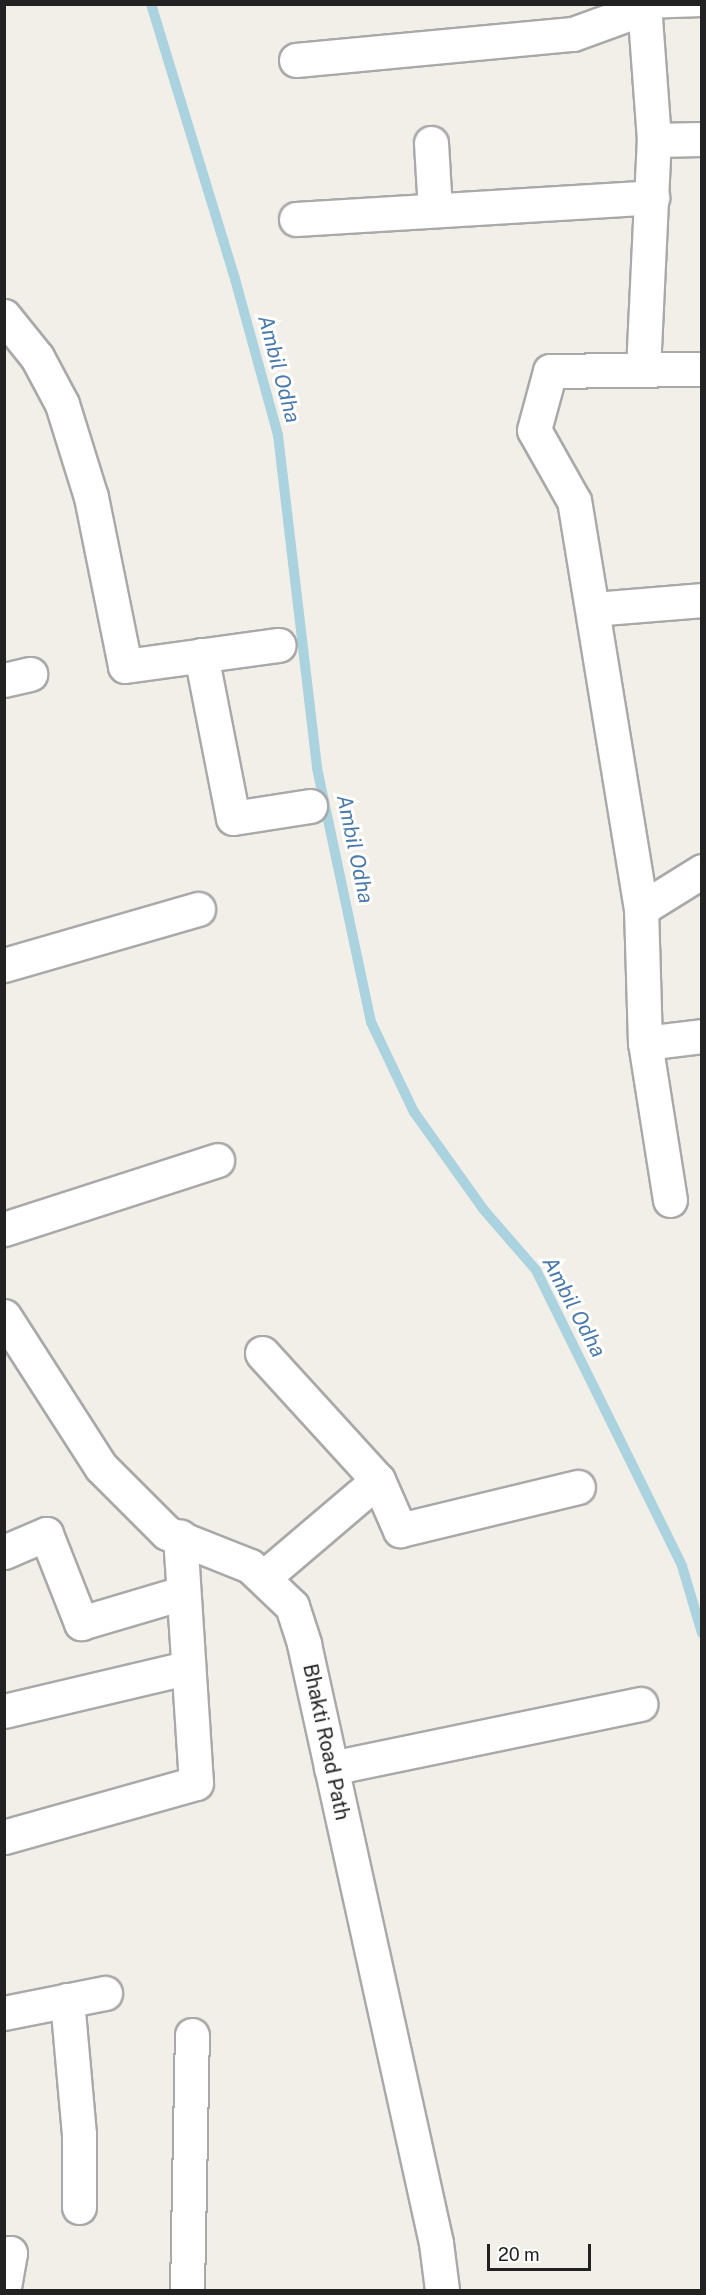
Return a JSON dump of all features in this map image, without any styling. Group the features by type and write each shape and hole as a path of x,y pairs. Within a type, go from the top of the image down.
{"street":[{"path":"296,60 573,34 644,6 654,140 644,370"},
{"path":"654,140 702,139"},
{"path":"431,142 435,210"},
{"path":"296,219 652,197"},
{"path":"4,316 37,357 62,404 92,497 125,666 279,645"},
{"path":"670,1200 645,1043 641,909 574,501 534,430 550,371 702,369"},
{"path":"593,609 702,600"},
{"path":"201,655 233,818 310,806"},
{"path":"641,909 702,872"},
{"path":"4,965 198,909"},
{"path":"645,1043 702,1036"},
{"path":"4,1229 217,1160"},
{"name":"Bhakti Road Path","path":"7,1328 101,1467 167,1533 250,1566 292,1606 331,1768 436,2243 442,2290"},
{"path":"262,1353 378,1480 400,1530 578,1487"},
{"path":"263,1578 378,1480"},
{"path":"4,1551 46,1534 81,1623 182,1593"},
{"path":"4,1837 196,1783 186,1668 180,1537"},
{"path":"4,1711 186,1668"},
{"path":"331,1768 640,1704"},
{"path":"4,2013 105,1993"},
{"path":"67,2000 79,2134 79,2207"},
{"path":"188,2290 192,2035"},
{"path":"4,2254 10,2253 4,2286"}],"lane":[{"path":"644,6 702,6"}],"waterway":[{"name":"Ambil Odha","path":"151,4 235,279 278,435 317,768 371,1022 414,1112 484,1210 536,1270 682,1566 702,1633"}]}
